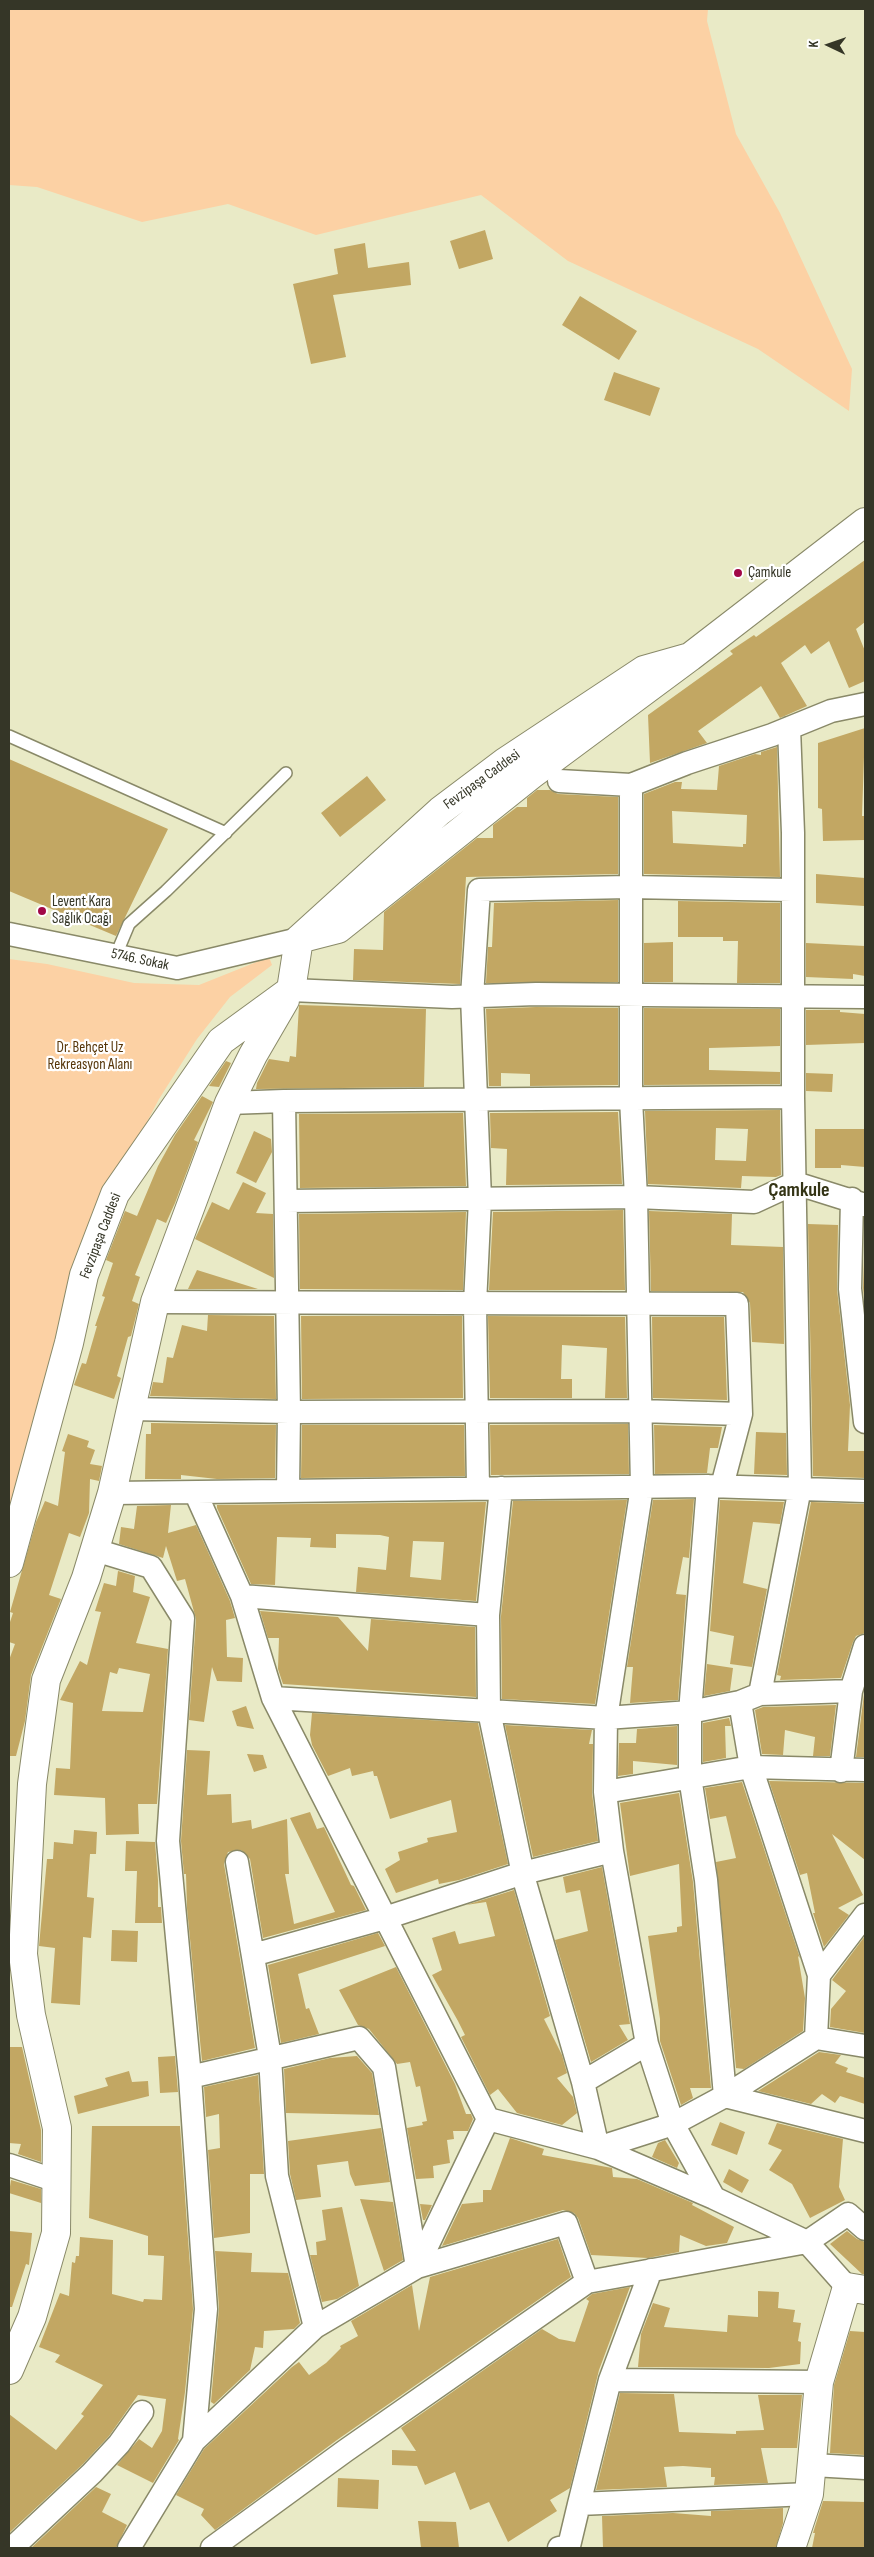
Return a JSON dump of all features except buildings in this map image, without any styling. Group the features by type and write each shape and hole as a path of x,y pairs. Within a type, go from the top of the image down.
{"street":[{"name":"Fevzipaşa Caddesi","path":"299,938 338,929 531,776 690,657 865,522"},
{"path":"559,781 631,785 831,711 865,704"},
{"path":"789,728 800,1488 750,1698 751,1767 820,1975 816,2038"},
{"path":"631,785 629,887 631,1099 636,1197 642,1487 606,1718 605,1792 612,1851 647,2044 674,2124 714,2198"},
{"path":"478,1488 475,1304 480,1199 472,996 479,890 629,887 792,890"},
{"name":"5746. Sokak","path":"9,934 177,968 299,938"},
{"path":"11,2359 32,2317 56,2233 57,2128 31,2015 23,1954 16,1936 32,1784 46,1680 95,1550 112,1494 155,1302 229,1103 253,1055 290,990 299,938"},
{"name":"Fevzipaşa Caddesi","path":"9,1562 69,1343 84,1275 115,1194 221,1041 290,990"},
{"path":"290,990 472,996 865,997"},
{"path":"229,1103 793,1097"},
{"path":"284,1101 288,1302 288,1490"},
{"path":"286,1201 636,1197 754,1202 795,1183 859,1202 850,1288 865,1422"},
{"path":"155,1302 475,1304 638,1302 737,1304 741,1414 715,1486 690,1712 690,1777 706,1880 725,2096"},
{"path":"130,1409 289,1412 640,1411 741,1414"},
{"path":"112,1494 196,1494 288,1490 715,1486 865,1491"},
{"path":"501,1488 488,1615 489,1711 523,1873 583,2082 598,2148"},
{"path":"196,1494 242,1596 273,1698 488,2119 598,2148 714,2198 807,2242 856,2289 819,2382 814,2465 809,2494 791,2548"},
{"path":"95,1550 151,1567 183,1618 168,1841 190,2077 206,2309 194,2441"},
{"path":"242,1596 488,1615"},
{"path":"841,1771 851,1691 865,1646"},
{"path":"273,1698 606,1718 690,1712 750,1698 851,1691"},
{"path":"605,1792 751,1767 841,1771 865,1770"},
{"path":"253,1955 386,1918 523,1873 612,1851"},
{"path":"237,1862 270,2057 276,2176 315,2327"},
{"path":"820,1975 865,1915"},
{"path":"190,2077 359,2038 384,2067 417,2267"},
{"path":"598,2148 674,2124 725,2096 816,2038 865,2046"},
{"path":"583,2082 647,2044"},
{"path":"725,2096 865,2131"},
{"path":"417,2267 488,2119"},
{"path":"9,2165 57,2181"},
{"path":"212,2548 338,2456 587,2282 807,2242 848,2214 865,2229"},
{"path":"129,2548 194,2441 315,2327 417,2267 566,2223 587,2282"},
{"path":"568,2548 610,2380 651,2270"},
{"path":"610,2380 819,2382"},
{"path":"12,2548 92,2473 119,2444 142,2412"},
{"path":"814,2465 865,2468"},
{"path":"579,2504 809,2494"}],"lane":[{"path":"9,736 226,833"},
{"path":"116,955 129,924 226,833 286,773"}],"green space":[{"path":"9,9 708,9 707,21 736,134 780,213 852,369 849,411 758,349 568,261 481,195 316,235 228,204 142,222 37,187 9,185"},
{"name":"Dr. Behçet Uz Rekreasyon Alanı","path":"269,957 272,965 230,997 197,1039 159,1099 107,1198 9,1530 9,959 47,964 134,983 199,985"}],"place":[{"name":"Çamkule","path":"738,573"},
{"name":"Levent Kara Sağlık Ocağı","path":"42,911"}],"district":[{"name":"Çamkule","path":"799,1191"}]}
